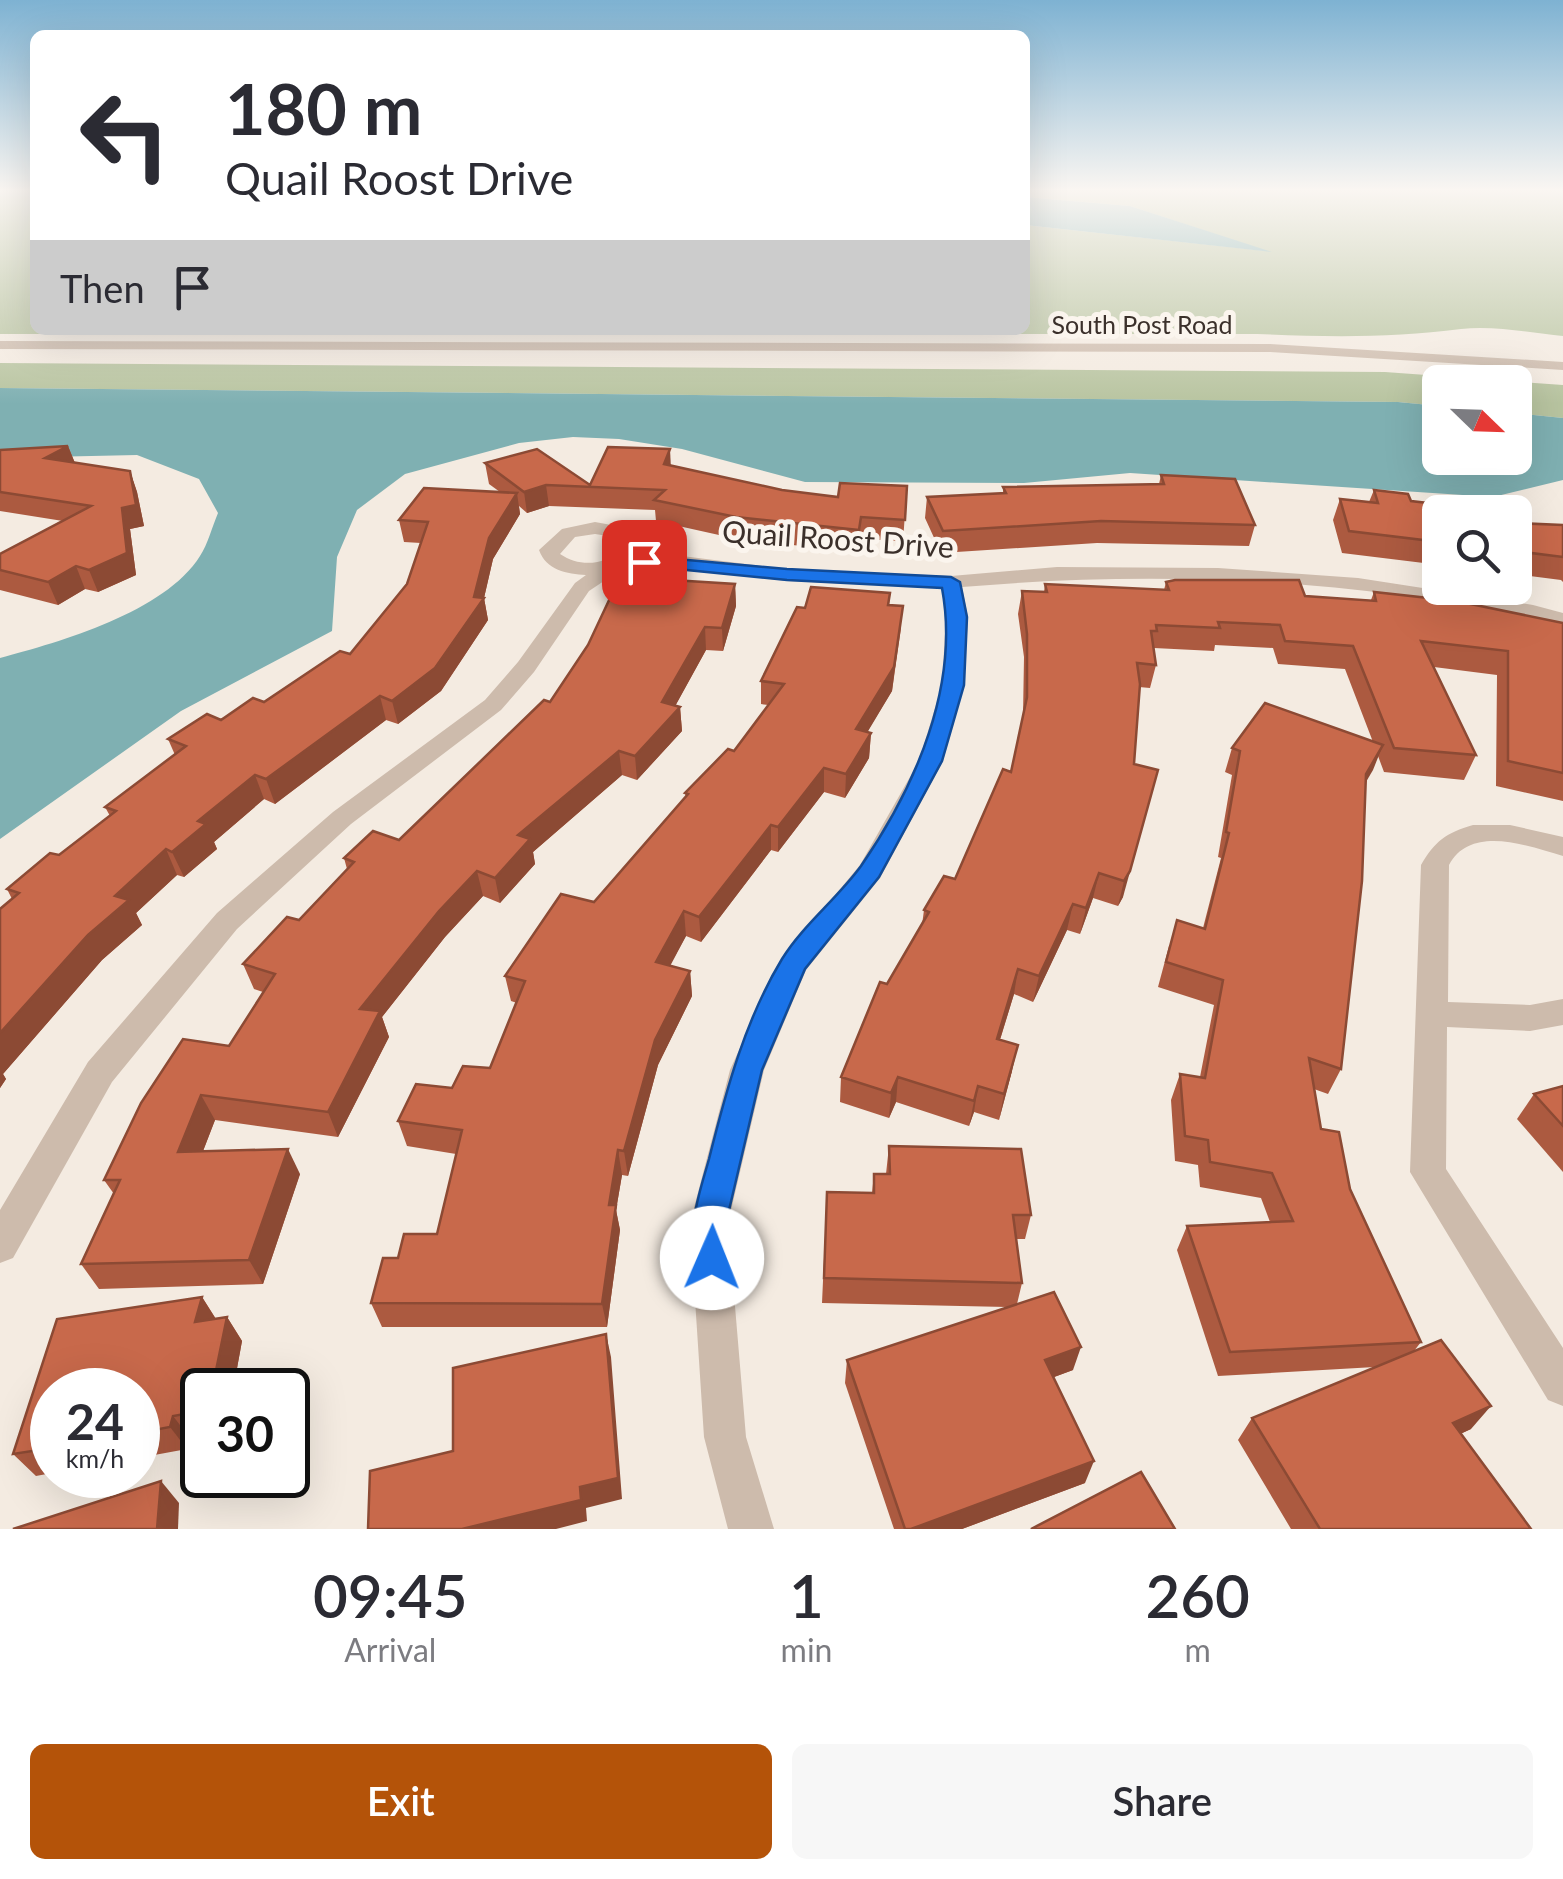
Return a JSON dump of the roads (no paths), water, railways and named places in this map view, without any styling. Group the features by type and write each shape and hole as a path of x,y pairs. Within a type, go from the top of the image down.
{"street":[{"name":"South Post Road","path":"0,345 1270,348 1563,366"},
{"name":"Quail Roost Drive","path":"0,1245 100,1072 228,920 342,818 494,705 582,588 617,563 682,562 787,574 951,582 1057,573 1218,574 1358,584 1532,611 1563,620"},
{"path":"751,1529 724,1437 709,1223 746,1070 793,964 870,871 931,761 954,685 957,617 951,582"},
{"path":"1563,847 1518,836 1482,833 1454,838 1440,849 1435,865 1428,1172 1563,1385"},
{"path":"1432,1014 1530,1018 1563,1012"}],"water":[{"path":"0,388 1398,402 1422,404 1422,475 1532,475 1532,415 1563,418 1563,480 1501,495 1130,473 1024,483 805,482 682,449 619,439 573,437 519,443 405,474 357,510 337,557 332,631 181,711 0,839 0,658 109,622 162,593 184,576 200,556 218,513 199,479 137,455 0,458"}]}
